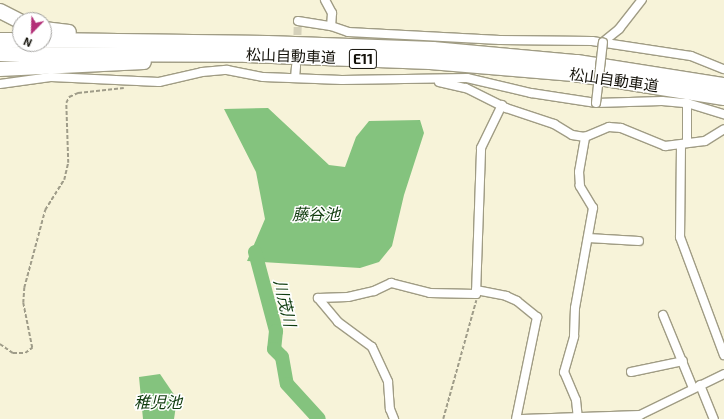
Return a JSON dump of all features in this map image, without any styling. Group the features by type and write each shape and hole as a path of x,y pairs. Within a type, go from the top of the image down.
{"highway":[{"path":"0,11 12,17"},
{"path":"52,30 267,43"},
{"path":"0,40 12,40"},
{"name":"松山自動車道","path":"52,40 267,43 433,49 577,62 724,85"},
{"name":"松山自動車道","path":"0,54 286,56 430,62 574,74 724,98"},
{"path":"0,69 286,56"}],"street":[{"path":"325,0 332,13 330,26"},
{"path":"596,103 603,42 619,29 642,0"},
{"path":"298,21 330,26 348,32 500,40 603,42 691,56 724,68"},
{"path":"295,78 296,66"},
{"path":"0,84 51,77 159,82 202,72 227,70 263,77 393,81 467,78 531,93 596,103 662,101 687,103 724,114"},
{"path":"426,79 466,88 502,105 554,124 572,135 585,137 609,127 621,128 658,144 684,144 705,141 724,129"},
{"path":"687,103 678,223 680,237 724,355"},
{"path":"476,292 481,148 502,105"},
{"path":"578,418 576,400 564,372 574,336 575,308 593,208 580,180 585,137"},
{"path":"588,238 638,241"},
{"path":"394,419 390,409 388,382 372,347 338,322 318,298 348,297 374,291 391,283 430,293 476,292 506,296 517,301 537,317 516,419"},
{"path":"663,315 683,361 714,419"},
{"path":"631,372 683,361"},
{"path":"522,419 640,415 724,374"}],"path":[{"path":"0,344 13,353 25,353 32,348 23,303 24,288 45,210 64,180 68,163 66,103 69,97 78,93 120,90 135,82"},
{"path":"443,419 449,391 469,333 476,292"}],"water":[{"name":"藤谷池","path":"268,108 329,165 345,167 356,137 369,121 420,120 424,133 404,195 392,246 379,262 360,268 247,261 265,219 256,172 224,109"},
{"name":"稚児池","path":"160,374 177,399 174,419 143,419 139,377"}],"waterway":[{"name":"川茂川","path":"255,252 276,331 274,349 282,357 287,384 319,419"}],"tunnel":[{"path":"297,47 298,21"}]}
